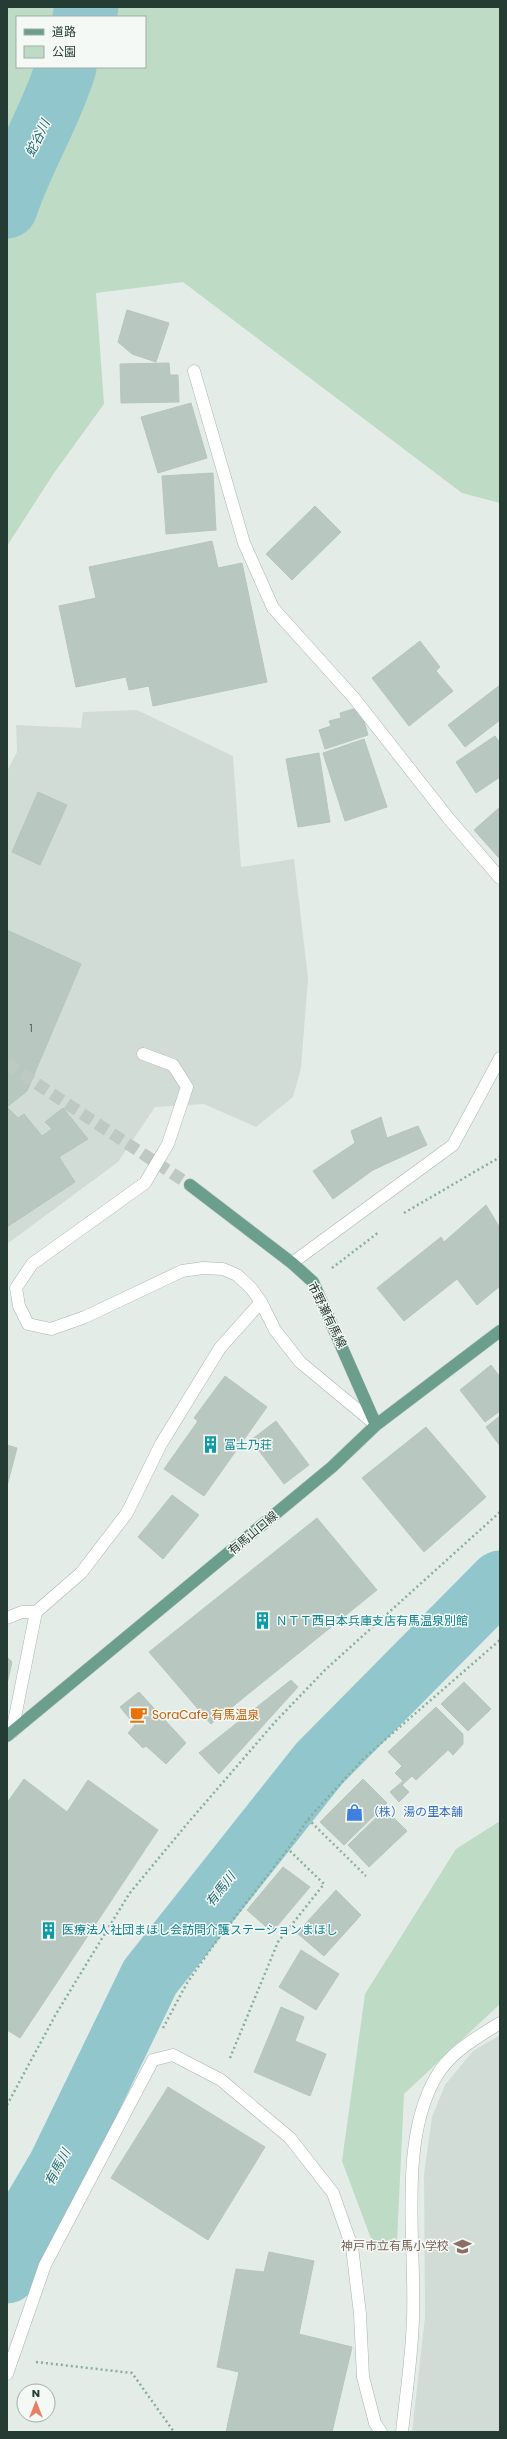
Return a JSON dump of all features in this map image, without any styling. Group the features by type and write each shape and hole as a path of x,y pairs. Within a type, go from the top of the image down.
{"main road":[{"name":"市野瀬有馬線","path":"190,1185 292,1263 314,1282 376,1425"},
{"name":"有馬山口線","path":"10,1734 332,1468 376,1425 500,1331"}],"street":[{"path":"194,371 244,542 272,608 354,698 449,819 500,878"},
{"path":"143,1054 172,1065 187,1087 168,1144 145,1183 32,1264 16,1288 18,1306 28,1324 51,1329 85,1318 182,1271 203,1268 223,1269 237,1275 251,1288 261,1302 275,1330 300,1362 376,1425"},
{"path":"292,1263 454,1145 500,1058"},
{"path":"10,1734 36,1612 81,1573 127,1513 161,1444 220,1348 261,1302"},
{"path":"7,1618 22,1612 36,1612"},
{"path":"402,2432 414,2318 412,2175 420,2112 436,2076 463,2046 500,2023"},
{"path":"7,2374 10,2358 45,2265 153,2060 173,2055 221,2080 290,2138 332,2193 352,2248 360,2314 363,2377 375,2423 381,2432"}],"path":[{"path":"400,1216 500,1157"},
{"path":"314,1282 381,1230"},
{"path":"7,2105 56,2014 129,1894 168,1847 275,1722 326,1669 500,1512"},
{"path":"163,2028 187,1983 215,1943 288,1849 308,1819 364,1758 500,1640"},
{"path":"308,1819 366,1876"},
{"path":"221,2080 278,1942 324,1884 288,1849"},
{"path":"10,2358 132,2373 174,2432"}],"shaded area":[{"path":"137,710 233,756 241,867 294,859 308,978 301,1068 293,1097 256,1127 204,1104 155,1107 118,1162 7,1244 7,771 17,752 16,725 81,728 83,712"},
{"name":"神戸市立有馬小学校","path":"500,2035 500,2432 412,2432 425,2317 424,2174 432,2117 445,2085 473,2051"}],"green space":[{"path":"7,7 58,7 80,16 16,16 16,68 146,68 146,16 95,16 98,7 500,7 500,503 462,493 183,282 96,293 104,404 54,473 7,546"},
{"path":"500,1821 500,2004 404,2094 397,2242 376,2252 342,2161 365,1994 456,1849"}],"building":[{"path":"127,310 169,323 156,362 132,354 118,342"},
{"path":"169,363 170,375 178,375 179,402 121,403 120,364"},
{"path":"191,403 207,458 158,473 141,417"},
{"path":"213,473 216,530 166,534 162,476"},
{"path":"315,506 341,532 292,580 266,554"},
{"path":"212,541 218,568 242,563 267,682 153,706 149,686 129,690 126,677 76,687 59,606 96,598 89,567"},
{"path":"420,641 440,667 436,671 453,691 409,726 372,678"},
{"path":"500,685 500,720 465,747 448,725"},
{"path":"360,707 368,735 325,749 319,730 331,726 329,721 341,718 340,713"},
{"path":"495,736 500,743 500,777 476,793 456,762"},
{"path":"364,739 387,807 345,821 323,753"},
{"path":"319,753 330,822 298,827 286,759"},
{"path":"38,792 67,805 40,865 12,852"},
{"path":"500,807 500,859 474,830"},
{"path":"7,930 81,964 27,1091 7,1107"},
{"path":"7,1107 18,1118 24,1114 42,1136 52,1129 45,1122 63,1108 88,1139 59,1157 75,1182 7,1227"},
{"path":"381,1117 387,1138 418,1126 427,1145 373,1170 333,1199 313,1171 355,1143 351,1131"},
{"path":"486,1205 500,1228 500,1286 477,1305 457,1279 404,1321 377,1288 441,1237 444,1242"},
{"path":"491,1365 500,1377 500,1411 485,1422 460,1390"},
{"name":"冨士乃荘","path":"225,1376 267,1407 204,1496 164,1469 198,1421 194,1418"},
{"path":"500,1416 500,1446 486,1427"},
{"path":"276,1421 309,1465 284,1484 251,1440"},
{"path":"426,1427 486,1497 424,1552 362,1478"},
{"path":"7,1445 17,1448 7,1486"},
{"path":"172,1495 199,1515 163,1559 138,1537"},
{"name":"ＮＴＴ西日本兵庫支店有馬温泉別館","path":"317,1518 377,1590 211,1724 149,1652"},
{"path":"7,1657 12,1662 7,1684"},
{"path":"291,1680 298,1687 219,1774 199,1753"},
{"path":"464,1682 491,1709 468,1731 441,1704"},
{"path":"139,1692 186,1743 166,1764 146,1746 143,1748 128,1733 135,1725 120,1707"},
{"path":"436,1707 463,1734 463,1744 453,1755 448,1750 416,1780 412,1776 402,1785 409,1792 399,1802 390,1792 403,1781 395,1773 402,1766 388,1752"},
{"name":"医療法人社団まほし会訪問介護ステーションまほし","path":"24,1779 67,1812 88,1780 158,1830 20,2038 7,2030 7,1803"},
{"name":"（株）湯の里本舗","path":"363,1779 387,1803 344,1845 320,1822"},
{"path":"385,1809 407,1831 369,1867 348,1845"},
{"path":"283,1867 310,1887 272,1932 247,1910"},
{"path":"336,1890 361,1915 324,1956 297,1933"},
{"path":"301,1950 339,1974 316,2010 279,1987"},
{"path":"281,2007 304,2017 295,2041 326,2054 310,2096 254,2072"},
{"path":"168,2087 265,2147 208,2240 111,2178"},
{"path":"269,2252 314,2261 299,2334 352,2347 332,2432 226,2432 239,2372 217,2367 236,2269 264,2272"}],"waterway":[{"name":"蛇谷川","path":"84,16 88,7"},
{"name":"蛇谷川","path":"7,208 21,173 53,103 66,68"},
{"name":"有馬川","path":"7,2273 32,2211 58,2167 150,1977 319,1764 500,1581"}],"tunnel":[{"path":"7,1064 190,1185"}],"place":[{"name":"冨士乃荘","path":"211,1445"},
{"name":"ＮＴＴ西日本兵庫支店有馬温泉別館","path":"263,1621"},
{"name":"SoraCafe 有馬温泉","path":"139,1715"},
{"name":"（株）湯の里本舗","path":"354,1812"},
{"name":"医療法人社団まほし会訪問介護ステーションまほし","path":"49,1930"},
{"name":"神戸市立有馬小学校","path":"462,2246"}]}
